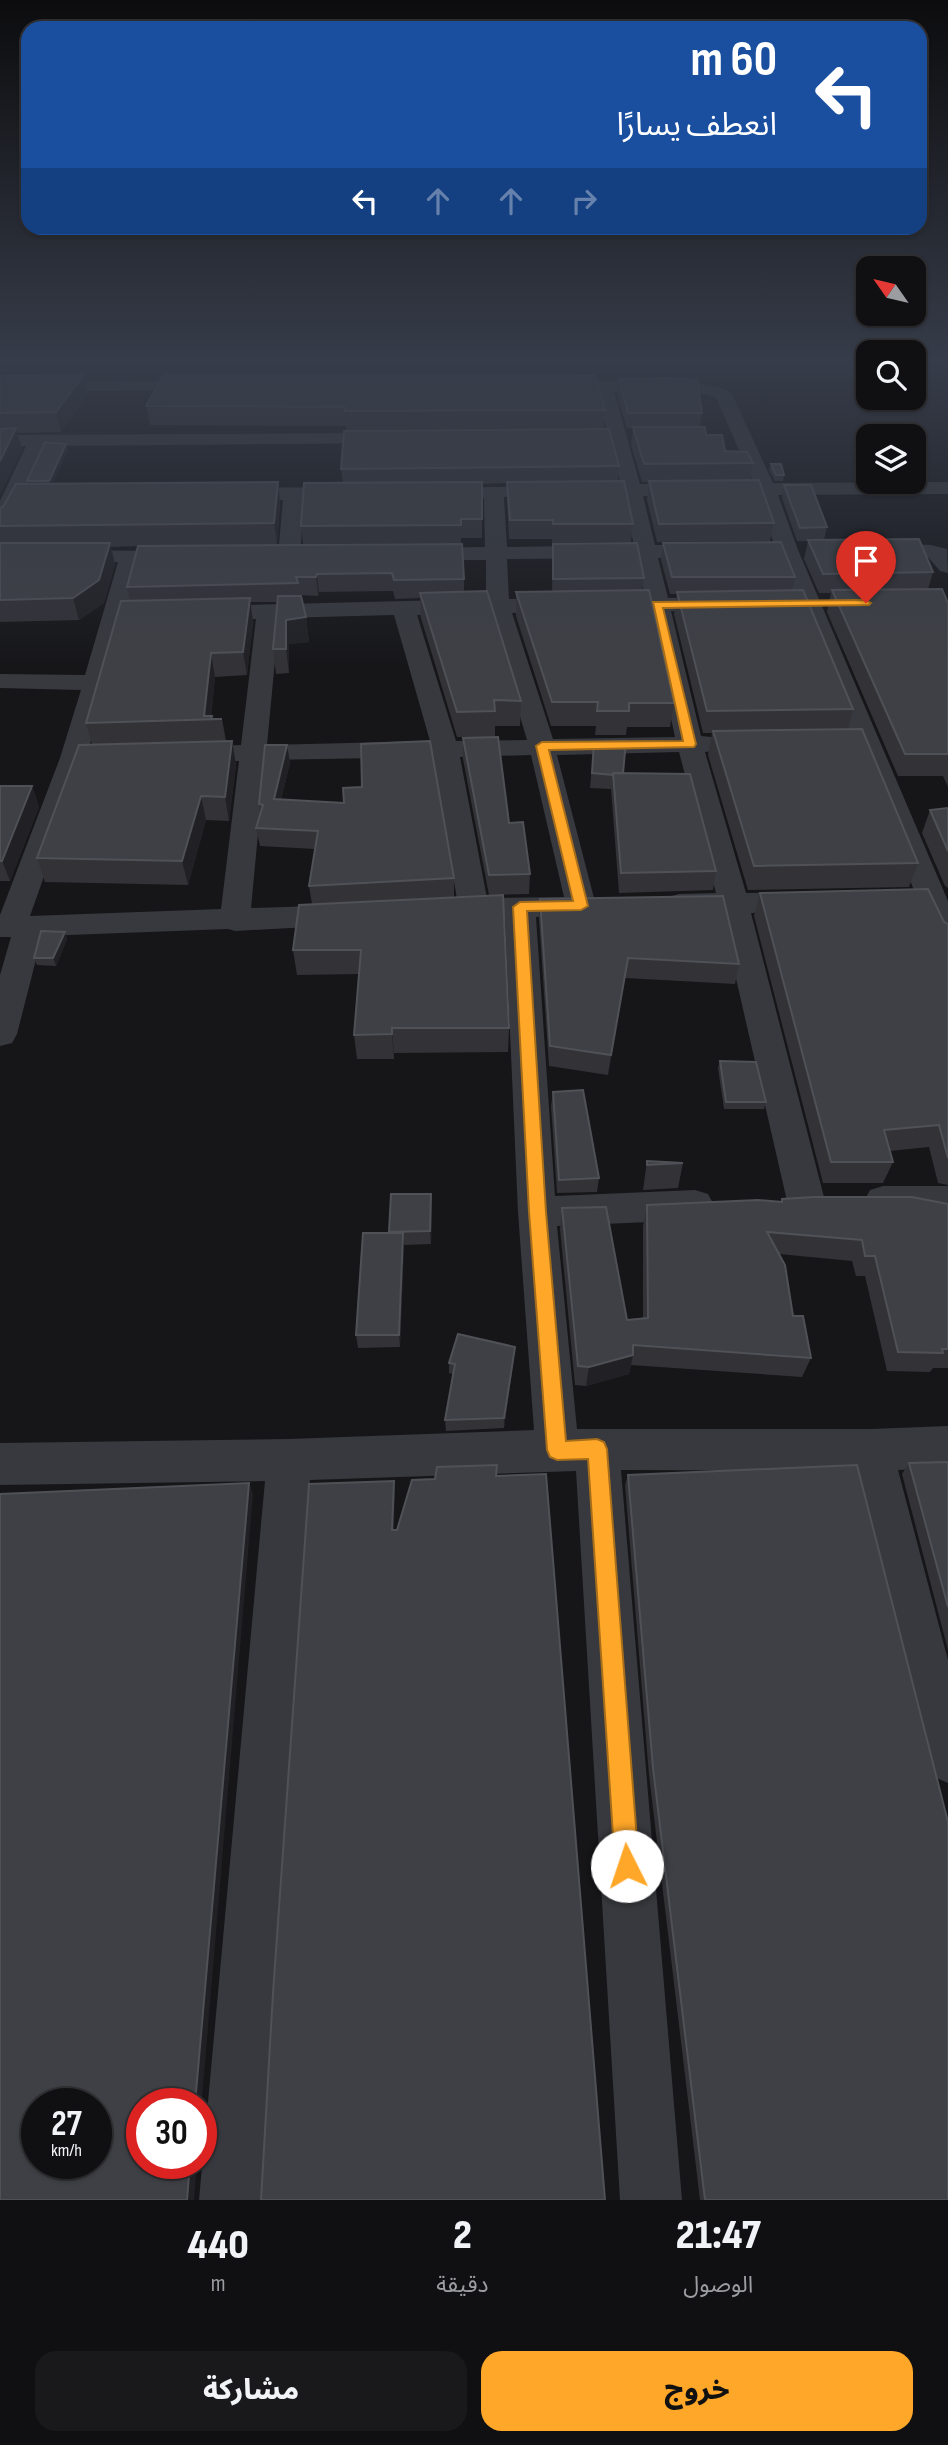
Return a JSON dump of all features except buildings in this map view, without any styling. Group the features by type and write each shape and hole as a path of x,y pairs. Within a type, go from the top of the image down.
{"street":[{"path":"0,523 28,464"},
{"path":"624,464 647,552 690,744 733,904 806,1201"},
{"path":"752,464 766,489 787,550 868,742 929,900 948,937"},
{"path":"804,470 856,486"},
{"path":"739,489 856,488"},
{"path":"926,488 948,488"},
{"path":"408,492 713,489"},
{"path":"494,491 498,606 542,746 581,906"},
{"path":"214,494 370,493"},
{"path":"289,555 294,494"},
{"path":"13,496 40,496"},
{"path":"759,550 814,549"},
{"path":"854,549 926,550 936,553 948,566"},
{"path":"393,555 731,550"},
{"path":"264,555 315,555"},
{"path":"0,556 200,556"},
{"path":"0,1034 14,926 73,758 131,556"},
{"path":"351,610 353,583"},
{"path":"115,615 205,602 268,612 498,606 741,604"},
{"path":"783,604 838,603"},
{"path":"404,609 445,748 474,908"},
{"path":"235,920 268,612"},
{"path":"0,681 94,683"},
{"path":"840,743 868,742"},
{"path":"155,755 744,744"},
{"path":"73,758 100,757"},
{"path":"434,910 827,902"},
{"path":"520,907 537,1212 577,1450 651,2200"},
{"path":"14,926 368,914"},
{"path":"765,1202 948,1201"},
{"path":"537,1212 725,1204"},
{"path":"0,1464 289,1460 577,1450 871,1450 948,1447"},
{"path":"871,1450 948,1757"},
{"path":"230,2200 289,1460"}],"route":[{"path":"627,1866 597,1449 557,1450 537,1212 520,907 581,906 542,746 690,744 657,605 866,603"}]}
